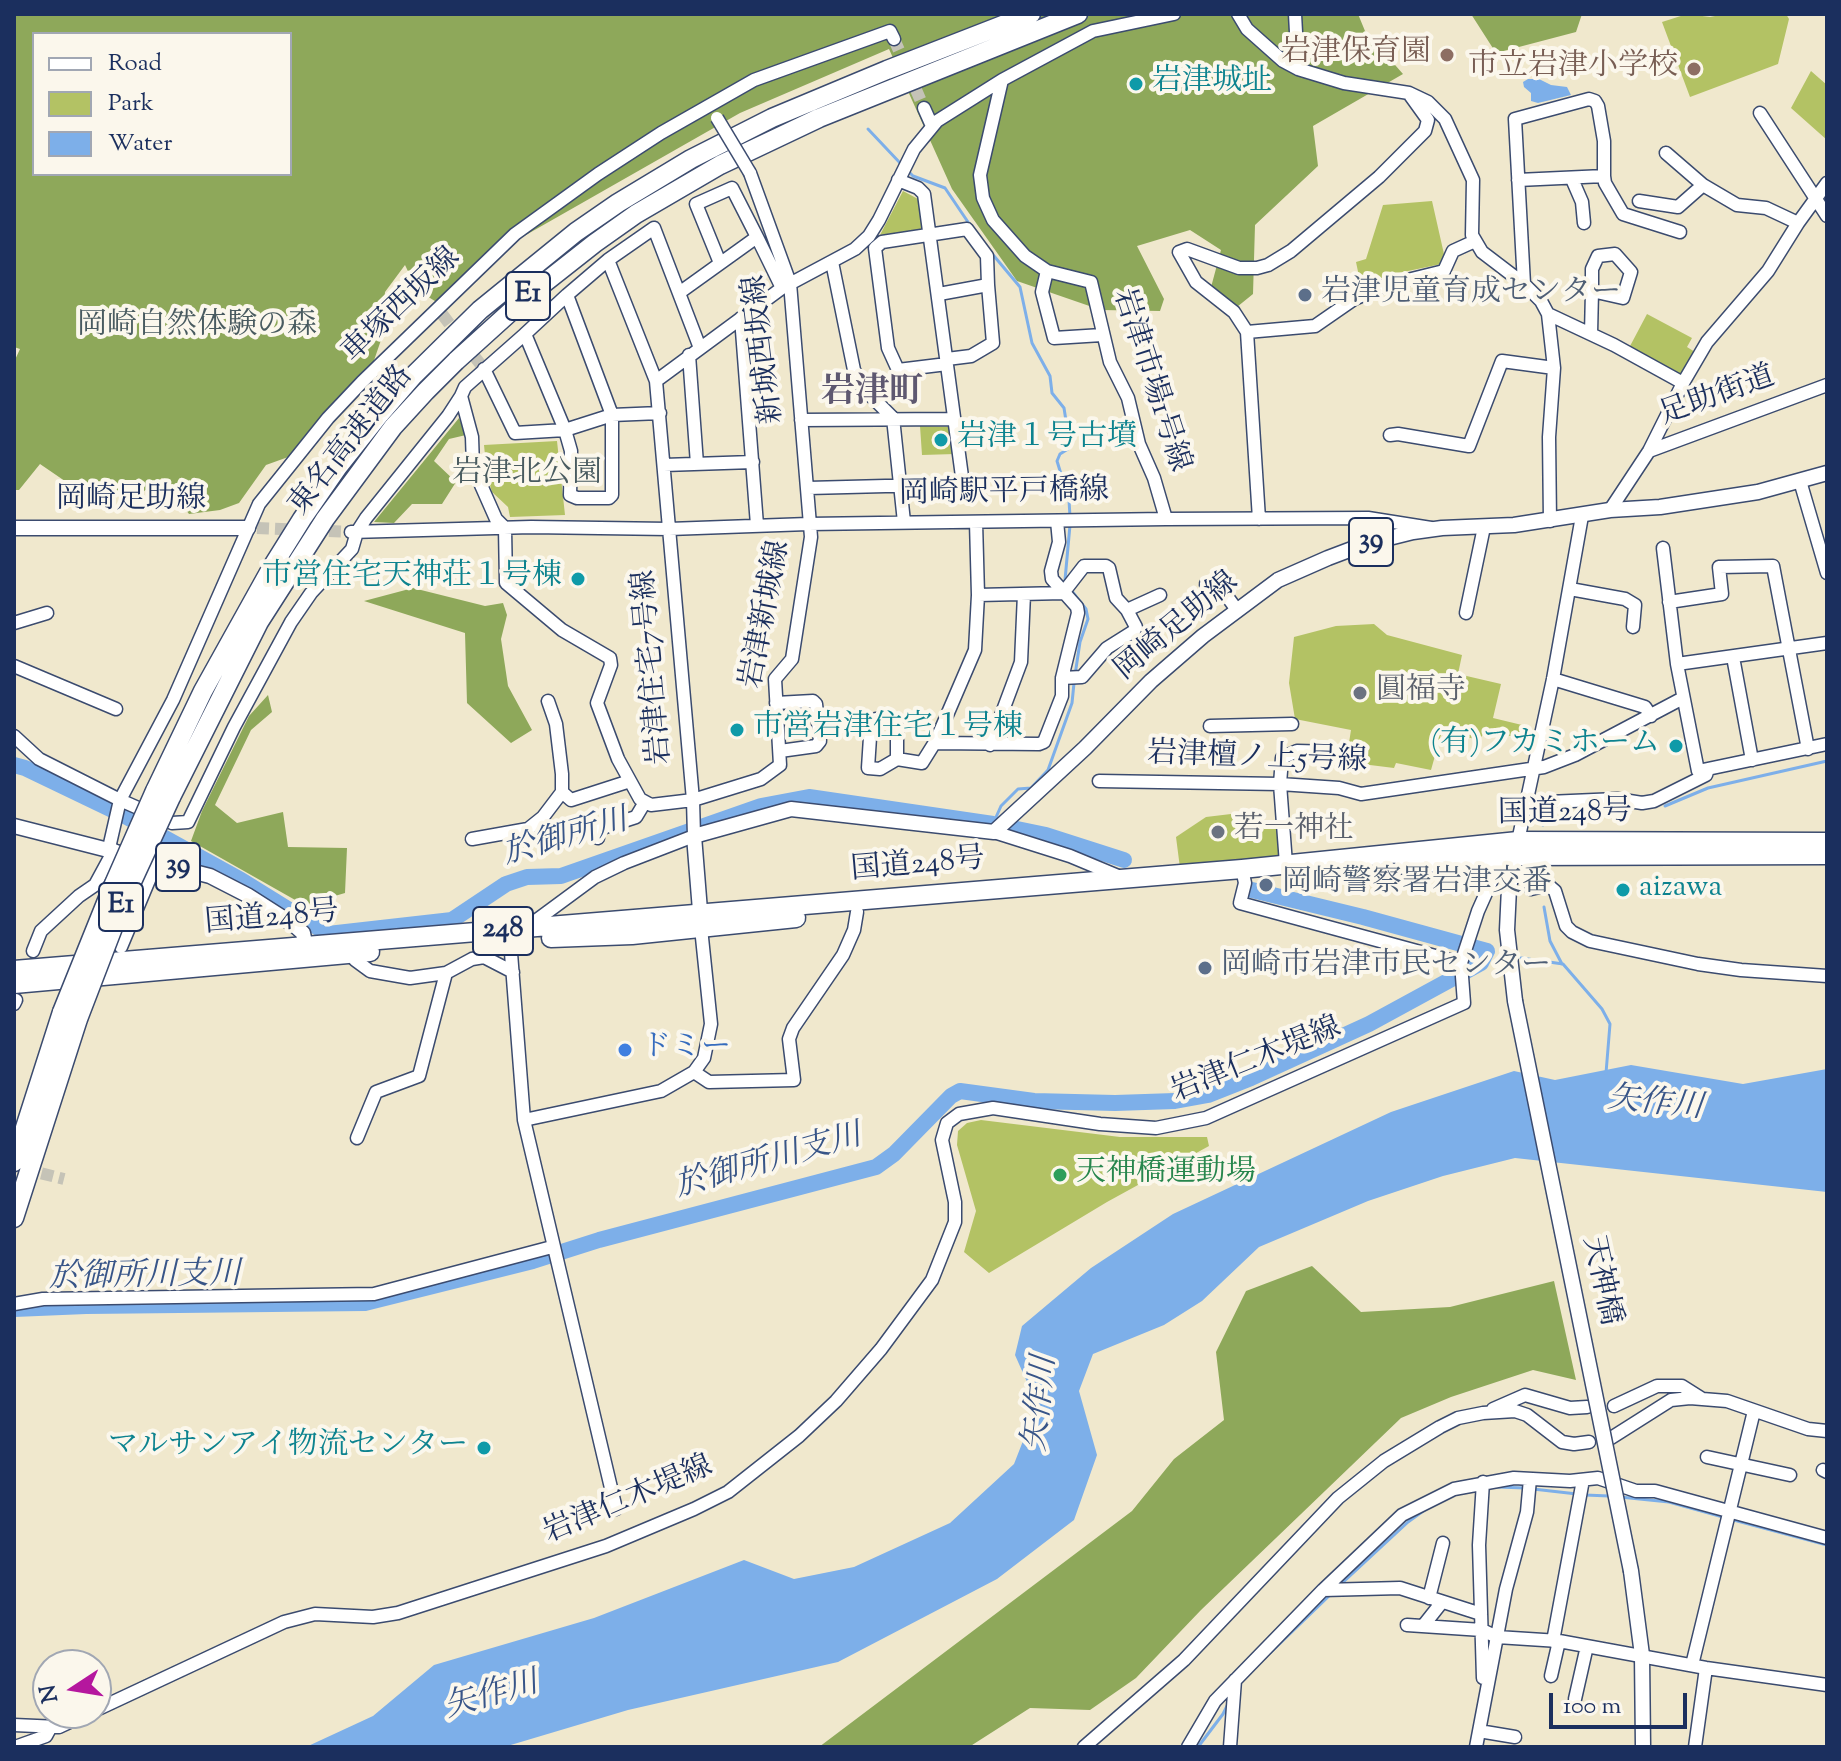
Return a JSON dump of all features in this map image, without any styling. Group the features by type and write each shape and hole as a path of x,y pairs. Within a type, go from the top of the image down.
{"highway":[{"name":"東名高速道路","path":"14,1162 70,1015 124,899 203,691 302,519 338,467 413,376 480,310 576,232 691,159 787,112 1031,14"},
{"name":"東名高速道路","path":"163,794 259,622 325,519 393,427 504,316 636,214 720,165 831,113 1078,14"},
{"name":"国道248号","path":"14,970 307,951 632,935 700,921 1121,878 1243,874 1286,864 1516,848 1827,842"},
{"name":"国道248号","path":"15,996 307,951 857,912 1516,848 1827,855"},
{"name":"東名高速道路","path":"14,1218 70,1015"}],"main road":[{"name":"岡崎足助線","path":"1000,827 1160,673 1278,580 1328,558 1365,544 1437,529 1550,521 1610,510 1660,507 1758,492 1827,473"},
{"name":"岡崎足助線","path":"14,528 252,528"},
{"path":"700,921 694,836 791,809 1000,827"},
{"name":"39","path":"14,826 210,876 247,895 299,929 307,951"},
{"name":"天神橋","path":"1516,848 1509,888 1507,930 1515,1001 1631,1571 1642,1655 1643,1747"}],"street":[{"path":"656,381 786,285 855,249 869,236 914,149 932,126 1002,80 1093,31 1174,14"},
{"path":"1238,14 1247,29 1283,61 1298,69 1344,83 1409,93 1428,102 1445,119 1473,180 1472,235 1475,241 1482,252 1524,284 1541,301 1548,314 1554,368 1549,437 1550,521"},
{"path":"1295,14 1298,69"},
{"name":"車塚西坂線","path":"33,951 41,931 95,885 111,849 117,810 173,700 252,528 259,504 328,418 515,234 598,174 754,80 890,31 894,39"},
{"name":"岩津市場1号線","path":"1002,80 980,175 983,198 993,220 1025,256 1047,271 1091,282 1110,362 1128,398 1139,444 1154,478 1166,519"},
{"path":"1259,519 1247,332 1234,312 1196,282 1179,252 1187,249 1239,268 1248,268 1268,265 1291,251 1379,177 1425,131 1428,120 1409,93"},
{"path":"1524,284 1515,119 1589,99 1598,106 1604,141 1605,183 1623,214 1680,232"},
{"name":"新城西坂線","path":"709,105 750,173 786,285 808,488 808,524"},
{"path":"924,108 932,126"},
{"path":"1760,113 1827,216"},
{"path":"1666,153 1703,185 1737,205 1766,208 1798,223"},
{"path":"1518,180 1604,176"},
{"path":"1572,179 1582,202 1584,223"},
{"path":"808,488 963,484 924,194 918,188 898,180"},
{"path":"1649,451 1707,342 1768,271 1827,183"},
{"path":"1639,201 1678,207 1703,185"},
{"path":"720,263 696,204 732,188 786,285"},
{"path":"14,739 117,810 172,823 188,822 234,727 291,622 311,593 352,549 354,532 465,387 608,260 654,228 679,293 695,352 697,464"},
{"path":"967,229 987,256 988,285 993,343 971,356 898,370 888,348 875,248 882,242 967,229"},
{"path":"679,293 757,237"},
{"path":"1247,332 1315,326 1354,299 1387,285 1444,271 1453,251 1475,241"},
{"name":"岩津住宅7号線","path":"608,260 656,381 694,836"},
{"path":"832,262 854,370 863,388 893,418 904,522"},
{"path":"1047,271 1042,292 1054,338 1102,335"},
{"path":"939,294 988,285"},
{"path":"1591,334 1592,291"},
{"path":"525,334 571,451 570,495 577,498 609,498 613,491 612,415 567,295"},
{"path":"1548,314 1683,383"},
{"path":"741,318 757,525"},
{"path":"1390,435 1469,446 1502,361 1554,368"},
{"path":"484,369 515,433 565,430 612,415 660,413"},
{"name":"足助街道","path":"1610,510 1649,451 1827,385"},
{"path":"461,396 472,437 473,467 496,519 505,528 506,583 562,630 610,658 611,665 597,703 618,759 640,799 651,805 693,800 771,774 780,765 780,751 816,746 820,741 816,704 813,701 776,703"},
{"path":"801,420 954,419"},
{"path":"664,465 753,462"},
{"path":"1800,481 1827,573"},
{"path":"1243,874 1240,903 1463,959 1478,911 1499,864 1516,848 1553,679 1582,516"},
{"name":"岡崎駅平戸橋線","path":"505,528 669,529 904,522 1368,518 1437,529"},
{"path":"937,739 935,743 990,745 1044,742 1062,696 1062,678 1078,610 1053,582 1051,571 1059,542 1057,521"},
{"path":"897,759 922,763 937,739 973,659 978,595 976,522"},
{"name":"岩津新城線","path":"780,751 775,679 792,659 811,537 808,524"},
{"path":"1466,613 1484,527"},
{"path":"354,532 505,528"},
{"path":"1663,548 1677,664 1698,771 1827,744"},
{"path":"1062,678 1082,677 1107,648 1134,631 1135,624 1116,598 1106,566 1084,566 1063,593"},
{"path":"1669,602 1722,594 1719,567 1773,566 1808,749"},
{"path":"1206,584 1208,594 1226,595 1237,610"},
{"path":"1570,589 1625,599 1635,605 1633,627"},
{"path":"978,595 1063,593"},
{"path":"990,745 1021,662 1024,594"},
{"path":"1127,610 1160,595"},
{"path":"14,623 47,613"},
{"path":"1677,664 1827,643"},
{"path":"1733,657 1752,760"},
{"path":"14,666 116,709"},
{"path":"1553,679 1645,707 1651,716"},
{"name":"岩津檀ノ上5号線","path":"1099,781 1280,784 1339,788 1361,794 1544,767 1575,755 1683,698"},
{"path":"472,839 528,829 543,817 562,792 556,724 548,701"},
{"path":"1210,726 1292,724"},
{"path":"1286,864 1280,784 1282,758 1297,751 1334,752"},
{"path":"1525,803 1617,799 1642,803 1654,801 1706,775 1708,769"},
{"path":"562,792 571,800 630,781"},
{"path":"598,838 596,830 636,817 645,802"},
{"path":"1000,827 1121,878"},
{"path":"534,922 595,877 694,836"},
{"path":"121,947 157,861"},
{"path":"1531,889 1548,885 1555,891 1566,926 1590,941 1698,964 1827,976"},
{"path":"694,1072 709,1082 794,1080 789,1039 793,1028 843,955 854,930 857,912"},
{"path":"524,1120 661,1091 694,1072 704,1058 711,1024 700,921"},
{"path":"510,940 524,1120 616,1509"},
{"path":"355,960 370,971 410,978 446,973 472,959 484,957 513,972"},
{"name":"岩津仁木堤線","path":"112,1703 284,1622 315,1614 373,1617 398,1613 606,1546 728,1492 799,1436 836,1401 881,1349 932,1280 955,1222 955,1202 942,1140 947,1123 959,1114 993,1108 1100,1124 1156,1128 1206,1118 1464,1003 1463,959"},
{"path":"357,1138 376,1092 419,1076 446,973"},
{"path":"14,1304 43,1299 374,1294 552,1247"},
{"path":"1614,1406 1657,1386 1682,1386 1704,1399"},
{"path":"1483,1413 1525,1395 1570,1408 1587,1407"},
{"path":"1611,1438 1671,1400 1727,1401 1808,1429 1827,1431"},
{"path":"1084,1747 1184,1660 1338,1498 1384,1461 1440,1427 1458,1418 1515,1411 1527,1415 1550,1436 1562,1442 1589,1442"},
{"path":"1692,1665 1754,1411"},
{"path":"1707,1457 1790,1475"},
{"path":"1188,1747 1215,1701 1323,1590 1402,1515 1454,1489 1514,1478 1598,1478 1636,1491 1655,1491 1827,1538"},
{"path":"1476,1747 1506,1589 1527,1512 1530,1479"},
{"path":"1551,1676 1583,1480"},
{"path":"1482,1713 1479,1545 1483,1482"},
{"path":"1423,1626 1436,1600 1443,1543"},
{"path":"1323,1590 1400,1588 1481,1614"},
{"path":"1407,1625 1482,1630 1497,1637 1556,1641 1706,1668 1827,1685"},
{"path":"1575,1699 1587,1646"},
{"path":"1695,1747 1706,1668"},
{"path":"1235,1680 1230,1746 1244,1747"},
{"path":"15,1747 46,1736 50,1729"},
{"path":"1479,1731 1515,1737"}],"green space":[{"name":"岡崎自然体験の森","path":"14,14 1358,14 1365,31 1403,74 1313,126 1318,166 1255,225 1253,294 1232,311 1210,291 1221,250 1190,230 1137,246 1164,299 1160,311 1101,310 1017,281 952,189 889,49 740,113 496,252 443,306 417,290 405,265 385,292 381,340 369,375 302,452 266,465 239,503 220,510 189,514 162,478 136,497 78,490 40,464 19,490 14,490 14,362 20,349 14,347"},
{"path":"1471,14 1582,14 1576,32 1496,53"},
{"path":"1687,14 1710,17 1725,14 1786,14 1789,19 1778,64 1690,97 1662,22"},
{"path":"1811,71 1827,85 1827,140 1791,108"},
{"path":"903,191 920,200 924,229 880,235"},
{"path":"1432,201 1446,263 1389,275 1361,286 1356,262 1366,259 1383,205"},
{"path":"1647,314 1692,338 1687,347 1695,352 1678,378 1629,348"},
{"path":"459,418 466,435 449,439 434,461 456,482 442,504 412,504 394,523 374,522"},
{"path":"920,426 952,427 955,454 922,455"},
{"name":"岩津北公園","path":"557,441 565,515 510,517 508,507 492,492 484,445"},
{"path":"413,588 485,606 503,603 507,615 501,639 508,686 532,730 511,743 467,703 465,633 364,601"},
{"path":"1374,624 1387,635 1462,655 1458,674 1501,684 1493,718 1522,725 1520,737 1484,733 1479,740 1442,731 1431,770 1396,763 1394,768 1346,762 1351,730 1295,719 1289,683 1294,637 1336,626"},
{"path":"268,695 272,712 251,730 215,805 237,823 283,812 288,847 347,848 345,893 304,905 191,841 202,811 249,716"},
{"path":"1231,814 1236,829 1279,823 1281,858 1180,868 1176,837 1206,817"},
{"name":"天神橋運動場","path":"981,1120 1120,1137 1207,1137 1209,1146 1107,1202 989,1273 964,1252 976,1211 957,1145 958,1131 967,1123"},
{"path":"1312,1266 1361,1312 1450,1307 1554,1281 1576,1380 1533,1370 1451,1397 1401,1418 1201,1610 1136,1678 1090,1710 1030,1708 969,1747 819,1747 1132,1511 1174,1459 1224,1420 1216,1352 1246,1291"}],"water":[{"path":"1528,79 1567,87 1571,95 1538,103 1531,101 1531,93 1523,82"},
{"name":"矢作川","path":"1631,1065 1743,1084 1827,1069 1827,1192 1515,1158 1443,1176 1368,1201 1259,1247 1202,1301 1164,1325 1093,1354 1079,1391 1097,1455 1074,1520 997,1579 838,1662 628,1710 504,1747 306,1747 373,1716 434,1665 594,1618 744,1560 794,1579 854,1567 950,1523 1014,1464 1032,1418 1027,1382 1015,1355 1022,1326 1091,1268 1173,1214 1391,1112 1514,1071 1555,1080"}],"waterway":[{"path":"868,129 901,164"},
{"path":"909,172 945,188 970,225"},
{"path":"989,250 1020,287 1032,343 1050,376 1052,393 1064,408 1068,449 1060,454 1057,461 1069,500 1070,517"},
{"path":"1065,580 1070,525"},
{"path":"1071,590 1086,609 1088,619 1080,642 1075,675"},
{"path":"993,824 1001,806 1018,789 1031,788 1048,770 1072,703 1074,683"},
{"path":"1665,806 1708,788 1827,761"},
{"name":"於御所川","path":"14,765 125,816 241,880 328,934 452,920 506,884 527,877 561,876 761,806 809,797 993,824 1046,835 1124,860"},
{"path":"1541,807 1543,825"},
{"name":"於御所川支川","path":"14,1309 365,1303 533,1261 599,1240 876,1167 894,1154 951,1096 960,1091 1034,1101 1115,1103 1175,1101 1208,1095 1369,1024 1481,963 1487,951 1252,890"},
{"path":"1544,907 1550,941 1562,964"},
{"name":"於御所川支川","path":"1487,951 1493,953"},
{"name":"矢作川","path":"1521,958 1563,964 1602,1009 1610,1024 1606,1073"},
{"path":"1497,1487 1525,1488"},
{"path":"1533,1489 1577,1494"},
{"path":"1585,1495 1609,1496"},
{"path":"1620,1497 1669,1502 1723,1517"},
{"path":"1339,1586 1426,1509"},
{"path":"1730,1519 1827,1545"},
{"path":"1270,1653 1331,1594"},
{"path":"1198,1747 1228,1704"}],"tunnel":[{"path":"894,39 924,108"},
{"path":"442,314 484,369"},
{"path":"257,528 351,532"},
{"path":"24,1169 64,1179"}],"place":[{"name":"岩津保育園","path":"1447,55"},
{"name":"市立岩津小学校","path":"1694,69"},
{"name":"岩津城址","path":"1136,84"},
{"name":"岩津児童育成センター","path":"1305,295"},
{"name":"岩津１号古墳","path":"941,440"},
{"name":"市営住宅天神荘１号棟","path":"578,579"},
{"name":"圓福寺","path":"1360,693"},
{"name":"市営岩津住宅１号棟","path":"737,730"},
{"name":"(有)フカミホーム","path":"1676,746"},
{"name":"若一神社","path":"1218,832"},
{"name":"岡崎警察署岩津交番","path":"1266,885"},
{"name":"aizawa","path":"1623,890"},
{"name":"岡崎市岩津市民センター","path":"1205,968"},
{"name":"ドミー","path":"625,1050"},
{"name":"天神橋運動場","path":"1060,1175"},
{"name":"マルサンアイ物流センター","path":"484,1448"}],"district":[{"name":"岩津町","path":"872,395"}]}
